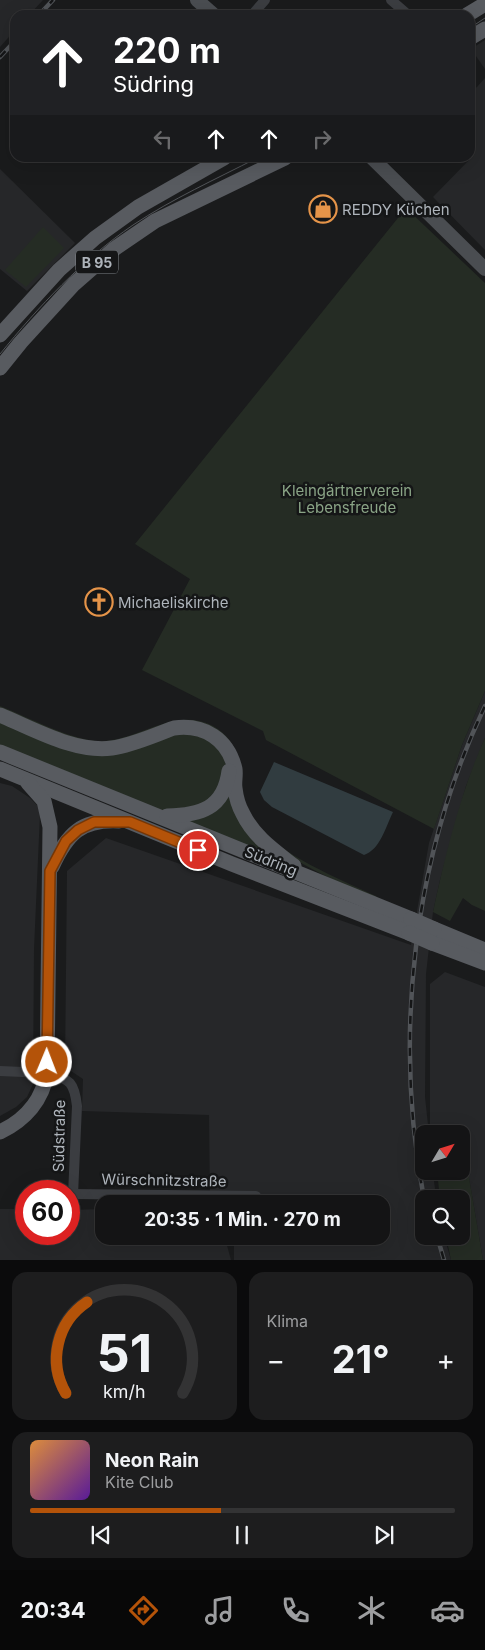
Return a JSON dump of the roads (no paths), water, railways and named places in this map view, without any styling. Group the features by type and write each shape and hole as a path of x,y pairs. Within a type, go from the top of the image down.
{"main road":[{"path":"197,0 208,10"},
{"name":"B 95","path":"0,335 59,270 95,238 138,207 217,162"},
{"name":"B 95","path":"0,368 74,284 114,248 155,221 277,162"},
{"path":"376,162 485,269"},
{"path":"0,714 65,742 83,747 102,749 128,744 174,728 198,728 221,742 230,757 235,769 237,798 242,813 257,836 309,877"},
{"name":"Südring","path":"1,753 309,877 485,963"},
{"path":"160,816 190,815 212,806 226,788 230,757"},
{"name":"Südring","path":"0,769 130,822 410,926"},
{"path":"0,1132 12,1126 28,1113 45,1086 47,1072 50,827 44,802 37,791 25,780"},
{"path":"50,827 57,810 70,798 81,794 114,798"},
{"path":"50,871 66,841 86,825 102,821 130,822"},
{"name":"Südring","path":"433,936 485,950"}],"street":[{"path":"256,10 265,0"},
{"path":"391,0 403,10"},
{"path":"0,1071 23,1072"},
{"name":"Südstraße","path":"47,1072 65,1079 75,1090 77,1106 74,1180"},
{"name":"Würschnitzstraße","path":"80,1194 164,1195"}],"tram line":[{"path":"475,25 485,18"},
{"path":"0,354 62,285 114,239 163,207 249,162"}],"railway":[{"path":"44,10 53,0"},
{"path":"0,57 10,46"},
{"path":"423,1190 415,1137 410,1074 411,1011 416,948 426,885 441,824 460,764 485,706"},
{"path":"440,1245 444,1260"}],"place":[{"name":"REDDY Küchen","path":"323,209"},
{"name":"Michaeliskirche","path":"99,602"}],"park label":[{"name":"Kleingärtnerverein Lebensfreude","path":"347,498"}]}
